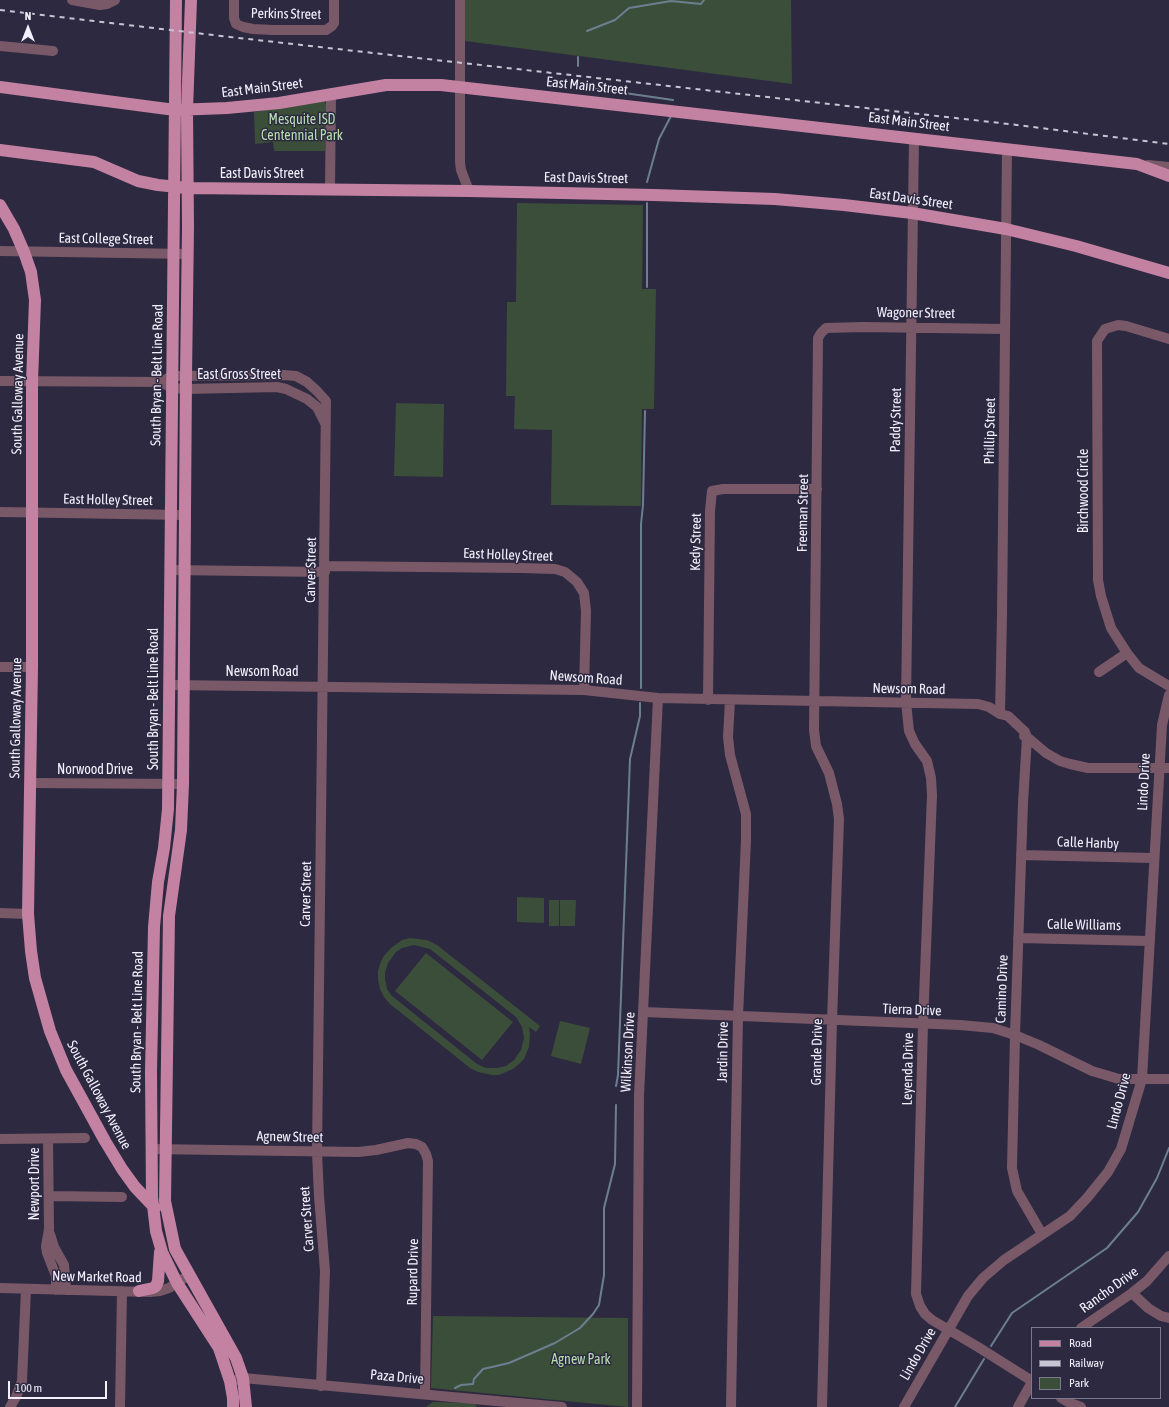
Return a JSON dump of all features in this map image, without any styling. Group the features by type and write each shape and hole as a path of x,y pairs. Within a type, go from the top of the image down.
{"main road":[{"path":"176,0 181,110"},
{"path":"181,110 191,0"},
{"name":"East Main Street","path":"0,87 181,110 227,108 279,103 386,85 418,84 461,87 1136,164 1169,176"},
{"name":"South Bryan - Belt Line Road","path":"181,110 175,187 168,382 171,445 168,784 167,827 158,882 154,928 151,1071 152,1207 158,1241 177,1283 219,1348 230,1381 233,1407"},
{"name":"South Bryan - Belt Line Road","path":"181,110 188,188 183,784 181,830 169,916 165,1201 175,1249 236,1358 243,1378 246,1407"},
{"name":"East Davis Street","path":"0,150 94,162 138,181 158,186 188,188 469,191 775,199 912,213 1006,229 1076,246 1169,273"},
{"name":"South Galloway Avenue","path":"0,205 14,229 24,252 31,272 35,300 32,382 32,667 28,914 35,978 50,1031 66,1070 105,1141 130,1180 152,1207 160,1211 169,1241 175,1249"},
{"path":"171,445 185,445"},
{"path":"170,620 184,620"},
{"path":"151,1071 166,1071"},
{"path":"130,1180 140,1181 151,1177"},
{"path":"139,1291 153,1288 156,1286 158,1281 160,1266 158,1241"}],"street":[{"path":"72,0 100,5 114,1"},
{"name":"Perkins Street","path":"234,0 234,18 236,24 243,27 253,29 326,30 334,23 334,0"},
{"path":"460,0 460,162 461,170 469,191"},
{"path":"460,28 456,38 456,76 461,87"},
{"path":"0,46 53,51"},
{"path":"330,189 331,94"},
{"name":"Paddy Street","path":"906,702 914,138"},
{"name":"Phillip Street","path":"1000,714 1003,587 1007,149"},
{"path":"1136,164 1169,167"},
{"name":"East College Street","path":"0,252 188,254"},
{"name":"Birchwood Circle","path":"1169,339 1118,325 1105,329 1097,341 1098,580 1101,596 1111,628 1127,653 1140,668 1169,686"},
{"name":"Wagoner Street","path":"826,328 911,327 1005,329"},
{"name":"Freeman Street","path":"815,701 818,338 826,328"},
{"name":"East Gross Street","path":"0,382 168,382 186,376 284,375 296,376 307,382 317,390 326,402"},
{"name":"East Gross Street","path":"168,382 186,389 286,388 307,399 317,407 326,426"},
{"name":"Carver Street","path":"321,1386 325,1271 317,1152 326,402"},
{"name":"Kedy Street","path":"708,700 710,511 712,491 723,488 817,489"},
{"name":"East Holley Street","path":"0,512 185,515"},
{"name":"East Holley Street","path":"170,570 555,569 565,572 577,582 584,593 586,611 584,690"},
{"path":"1099,672 1127,653"},
{"path":"0,667 32,667"},
{"name":"Newsom Road","path":"169,685 584,690 658,698 708,700 978,704 989,707 1000,714 1008,716 1026,732 1027,737 1046,753 1060,761 1088,768 1164,768"},
{"name":"Lindo Drive","path":"904,1407 968,1296 983,1278 1004,1260 1070,1216 1108,1172 1120,1149 1142,1079 1154,858 1164,768 1162,725 1169,695"},
{"name":"Wilkinson Drive","path":"638,1407 639,1096 658,698"},
{"name":"Jardin Drive","path":"730,700 730,755 746,814 738,1016 731,1407"},
{"name":"Grande Drive","path":"815,701 814,730 816,746 829,773 837,804 838,819 822,1407"},
{"name":"Leyenda Drive","path":"906,702 909,731 914,744 927,761 931,784 916,1294 920,1306 925,1314 932,1320 1031,1381"},
{"name":"Camino Drive","path":"1027,737 1018,938 1012,1168 1017,1191 1042,1234"},
{"name":"Norwood Drive","path":"30,784 183,784"},
{"name":"Calle Hanby","path":"1021,855 1154,858"},
{"path":"0,913 28,914"},
{"name":"Calle Williams","path":"1018,938 1150,941"},
{"name":"Tierra Drive","path":"644,1012 832,1021 960,1025 993,1028 1039,1045 1092,1071 1119,1079 1169,1079"},
{"path":"0,1139 85,1138"},
{"name":"Newport Drive","path":"48,1139 49,1229 54,1247 64,1265 61,1290"},
{"name":"Agnew Street","path":"152,1149 365,1152 408,1143 419,1146 425,1151"},
{"name":"Rupard Drive","path":"425,1151 428,1160 425,1394"},
{"path":"49,1196 122,1197"},
{"name":"Rancho Drive","path":"1082,1327 1147,1281 1169,1256"},
{"name":"New Market Road","path":"0,1288 160,1291 177,1283 189,1275"},
{"path":"10,1407 16,1397 22,1381 26,1289"},
{"path":"120,1407 122,1291"},
{"path":"1132,1293 1148,1308 1161,1316 1169,1318"},
{"name":"Paza Drive","path":"230,1381 243,1378 562,1407"},
{"path":"1018,1407 1031,1384"},
{"path":"1063,1399 1081,1407"}],"green space":[{"path":"465,0 791,0 792,84 465,41"},
{"name":"Mesquite ISD Centennial Park","path":"324,101 326,104 325,151 274,151 273,142 255,144 254,112"},
{"path":"517,203 643,205 642,289 656,289 654,409 642,409 641,506 551,505 552,430 514,429 515,396 506,396 507,302 516,302"},
{"path":"396,403 444,404 443,477 394,476"},
{"path":"517,897 544,898 544,923 517,922"},
{"path":"549,900 559,900 559,926 549,926"},
{"path":"560,900 576,900 575,926 560,926"},
{"path":"410,938 427,940 437,945 540,1026 536,1032 529,1027 529,1047 524,1059 519,1064 513,1069 499,1075 478,1072 470,1068 390,1004 380,989 378,971 383,957 391,948 402,940","holes":["414,945 430,949 516,1017 522,1027 524,1038 521,1050 514,1060 506,1066 486,1068 477,1064 392,996 387,989 385,973 388,963 396,952 402,948"]},
{"path":"426,953 513,1022 482,1060 395,991"},
{"path":"560,1021 590,1028 581,1064 551,1056"},
{"name":"Agnew Park","path":"433,1316 628,1318 628,1407 431,1388"},
{"path":"433,1402 475,1403 477,1407 426,1407"}],"waterway":[{"path":"587,31 615,20 629,8 671,1 701,4 704,0"},
{"path":"578,57 578,66"},
{"path":"576,86 673,100"},
{"path":"647,182 659,139 671,116"},
{"path":"647,203 647,287"},
{"path":"641,688 641,524 643,505 645,411"},
{"path":"616,1086 618,1075 630,759 640,716 640,703"},
{"path":"455,1388 461,1385 473,1384 474,1379 483,1369 509,1363 555,1343 580,1328 599,1305 604,1275 604,1208 615,1164 616,1105"},
{"path":"991,1346 1012,1313 1107,1248 1138,1212 1157,1178 1169,1148"},
{"path":"955,1407 984,1359"}],"railway":[{"path":"0,10 1009,124 1169,144"}]}
